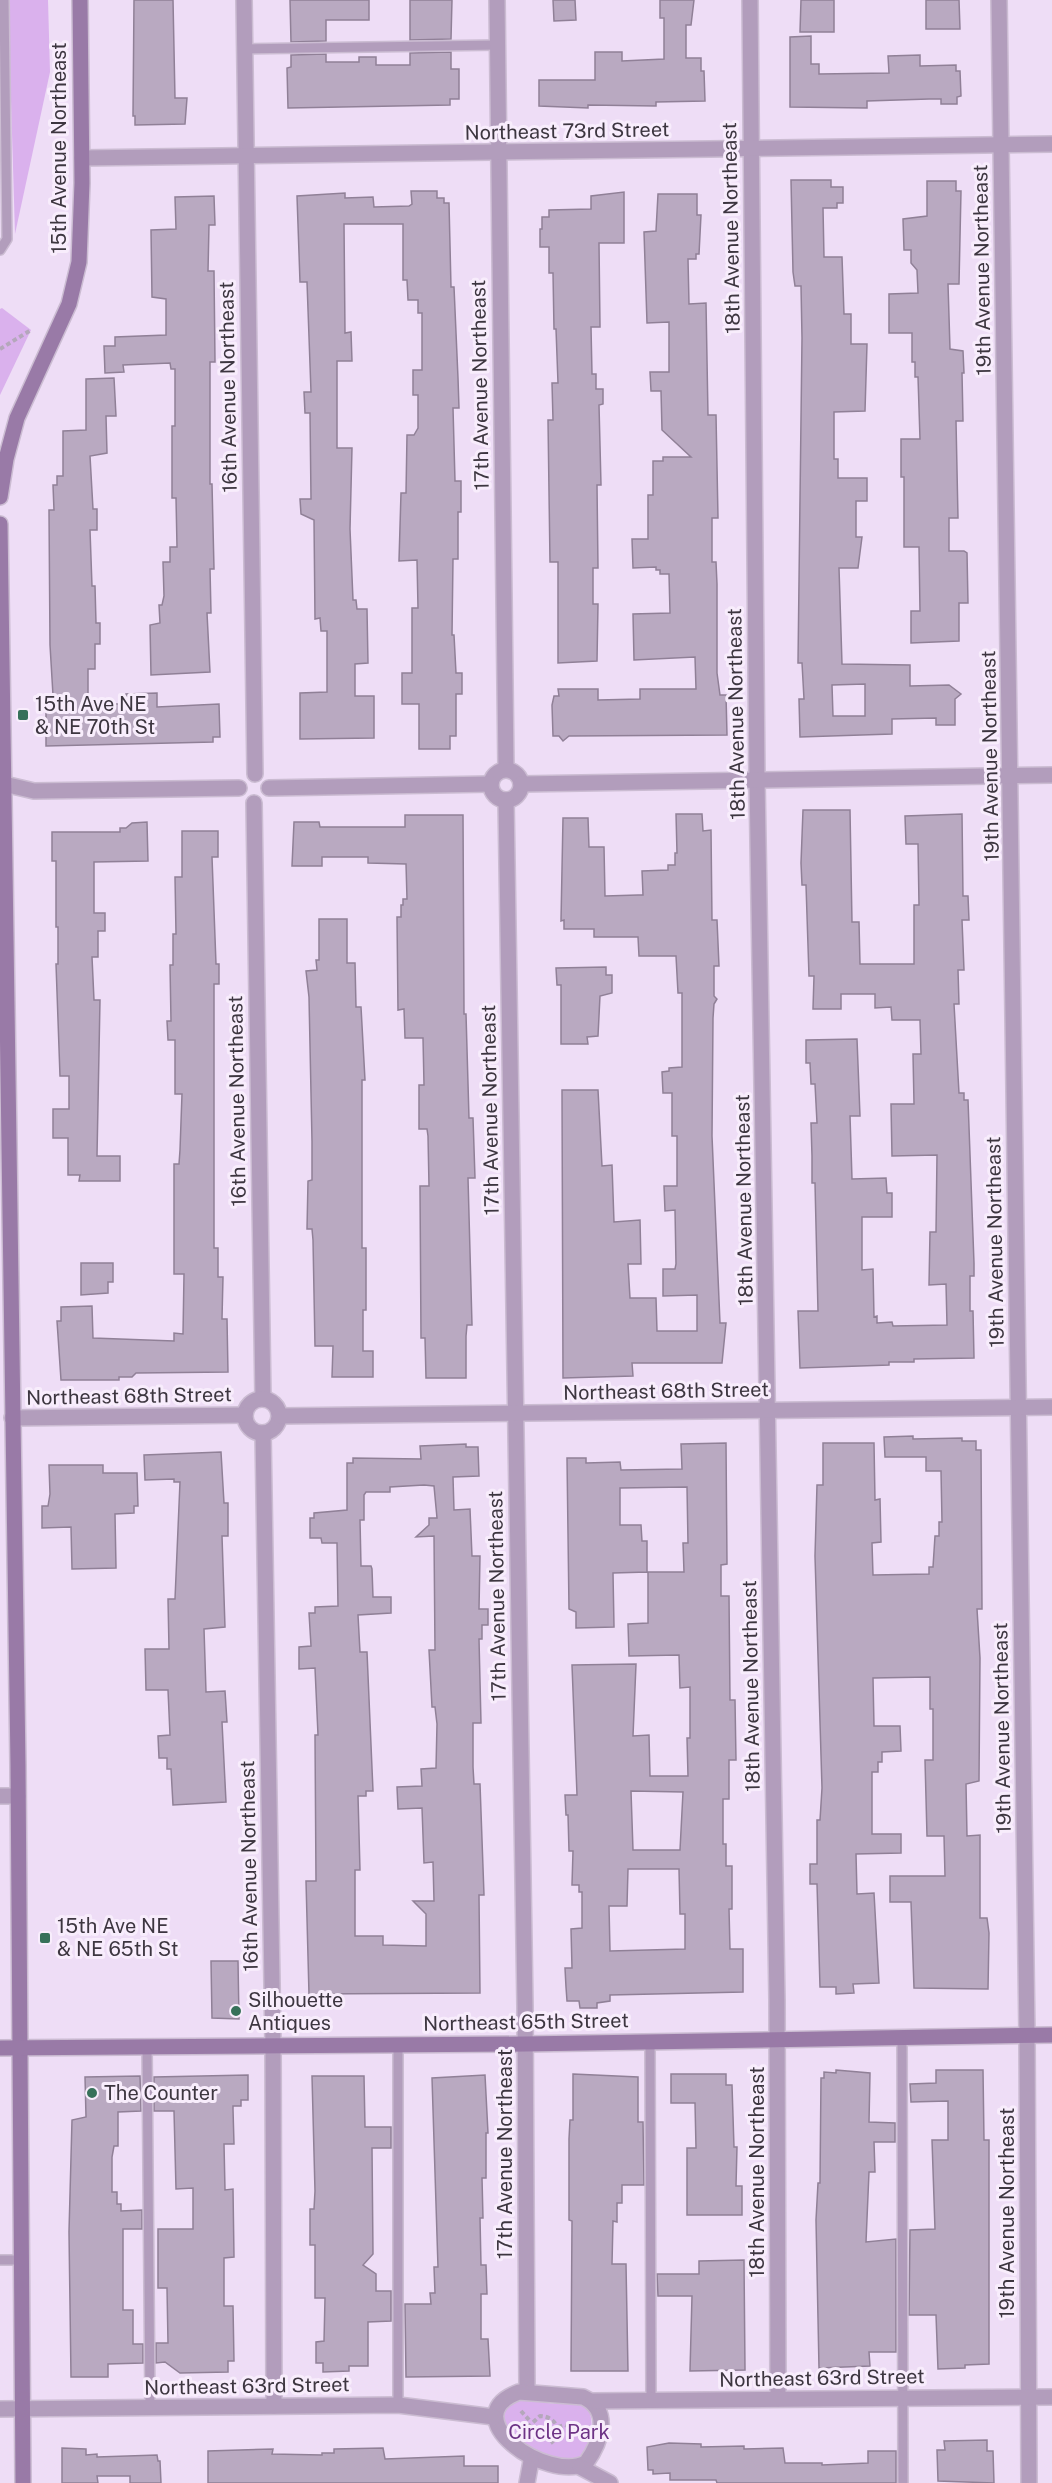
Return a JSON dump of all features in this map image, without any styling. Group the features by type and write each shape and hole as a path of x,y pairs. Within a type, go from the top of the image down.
{"main road":[{"name":"15th Avenue Northeast","path":"0,497 6,459 17,418 58,331 75,283 81,240 80,0"},
{"path":"0,524 5,1264 12,1418 18,1796 23,2483"},
{"name":"Northeast 65th Street","path":"0,2048 525,2044 1052,2035"}],"street":[{"name":"16th Avenue Northeast","path":"243,0 255,774"},
{"name":"17th Avenue Northeast","path":"497,0 506,770"},
{"name":"18th Avenue Northeast","path":"750,0 757,780 777,2040 778,2399"},
{"name":"19th Avenue Northeast","path":"999,0 1027,2035 1029,2483"},
{"name":"Northeast 73rd Street","path":"82,158 246,158 1052,144"},
{"path":"506,770 514,772 521,784 517,795 506,800 495,796 491,784 495,774 506,770"},
{"path":"255,774 263,776 269,788 265,799 254,803 243,799 239,788 244,777 255,774"},
{"path":"521,784 1052,775"},
{"path":"2,783 34,791 239,788"},
{"path":"269,788 491,784"},
{"name":"17th Avenue Northeast","path":"506,800 525,2044 527,2392"},
{"name":"16th Avenue Northeast","path":"254,803 263,1399"},
{"path":"263,1399 274,1403 280,1416 274,1429 263,1433 249,1427 245,1415 252,1402 263,1399"},
{"name":"Northeast 68th Street","path":"280,1416 1052,1407"},
{"name":"Northeast 68th Street","path":"12,1418 245,1415"},
{"name":"16th Avenue Northeast","path":"263,1433 273,2045 274,2406"},
{"path":"0,1796 18,1796"},
{"path":"580,2467 591,2457 602,2428 602,2419 593,2401 583,2397 549,2396 527,2392 505,2399 494,2417 500,2433 531,2461 555,2469 580,2467 610,2483"},
{"name":"Northeast 63rd Street","path":"593,2401 1052,2397"},
{"name":"Northeast 63rd Street","path":"0,2409 398,2405 494,2417"},
{"path":"526,2483 531,2461"}],"lane":[{"path":"0,250 8,239 4,0"},
{"path":"244,49 498,45"},
{"path":"902,2037 903,2483"},
{"path":"650,2042 651,2401"},
{"path":"398,2045 398,2405"},
{"path":"147,2047 150,2408"},
{"path":"0,2260 22,2260"}],"path":[{"path":"0,349 31,330"},
{"path":"512,2434 529,2426 540,2416 549,2417 558,2427"},
{"path":"558,2427 565,2425 590,2433"},
{"path":"544,2446 555,2441 558,2427"}],"green space":[{"path":"8,0 48,0 50,72 15,234"},
{"path":"2,308 31,330 0,395 0,309"},
{"name":"Circle Park","path":"525,2399 544,2403 575,2403 584,2406 589,2411 592,2426 590,2435 578,2458 563,2462 552,2460 531,2450 514,2435 503,2417 508,2404"}],"building":[{"path":"134,0 173,0 175,98 187,98 185,124 135,125 135,116 133,116"},
{"path":"290,0 369,0 369,20 326,20 326,41 291,42"},
{"path":"410,0 452,0 451,39 410,40"},
{"path":"553,0 575,0 576,20 554,21"},
{"path":"660,0 694,0 691,25 686,25 686,58 701,58 705,101 656,102 656,106 588,105 588,108 539,106 539,80 595,80 595,52 622,52 622,61 664,59 664,18 660,18"},
{"path":"801,0 834,0 834,32 800,32"},
{"path":"926,0 959,0 960,29 926,29"},
{"path":"811,36 811,64 819,64 819,74 889,73 888,56 920,55 920,66 956,65 956,71 960,71 961,96 957,97 957,104 941,104 941,99 929,99 867,101 867,108 790,107 790,37"},
{"path":"451,52 451,69 459,69 459,99 450,99 450,105 288,108 287,68 291,67 291,55 326,54 326,62 359,62 359,57 376,57 376,65 410,65 410,53"},
{"path":"791,180 831,180 831,187 843,187 843,203 837,203 837,208 823,208 824,257 842,257 844,314 851,314 851,344 867,344 865,411 834,412 834,459 838,459 838,478 867,478 867,501 856,501 856,537 862,537 858,568 839,568 842,664 910,665 910,686 949,685 961,694 955,699 955,725 936,725 936,718 892,719 892,734 800,737 799,699 804,699 802,663 798,663 802,338 801,286 795,286","holes":["865,684 865,716 833,716 832,685"]},
{"path":"927,181 956,181 956,191 961,191 959,284 948,284 950,349 963,351 964,373 962,373 963,421 956,421 958,518 949,518 949,551 967,553 968,603 959,603 959,641 911,643 911,611 920,611 919,547 904,547 904,477 901,477 901,439 920,439 918,377 915,377 915,362 912,362 912,333 889,333 889,294 918,293 917,270 911,263 911,250 904,250 903,219 927,216"},
{"path":"411,191 437,191 437,198 444,198 444,203 449,203 451,287 454,287 459,408 453,408 455,481 461,481 461,512 458,512 458,559 453,559 452,635 454,635 456,673 462,673 462,694 456,694 456,736 450,736 450,749 419,749 419,704 402,704 402,673 412,673 412,608 418,608 417,560 399,561 401,493 406,493 407,435 414,435 418,428 418,395 413,395 413,370 422,370 422,313 418,313 418,300 408,300 407,280 403,280 403,224 344,224 345,333 351,332 352,361 337,361 337,448 352,448 350,529 353,600 356,600 357,609 367,609 368,663 355,664 355,696 374,696 374,738 300,739 300,693 327,692 327,631 321,631 320,618 315,619 314,520 301,514 300,499 311,499 310,413 305,413 304,392 311,392 307,282 300,282 297,196 345,193 345,198 373,197 374,207 409,206 412,204"},
{"path":"624,192 624,243 599,243 600,327 591,327 592,374 596,374 596,389 603,389 603,404 599,405 601,485 597,485 598,568 593,568 593,604 598,604 597,661 558,663 558,562 550,562 548,420 553,420 552,383 558,383 556,329 554,329 553,273 549,273 549,247 540,247 540,229 542,229 542,217 549,217 549,210 591,209 591,196"},
{"path":"658,194 697,194 697,215 701,215 699,254 696,254 696,259 688,259 689,304 706,303 708,415 716,415 718,518 712,518 712,562 716,562 717,584 717,673 720,695 726,695 727,735 569,736 563,741 559,736 553,736 552,705 554,696 559,696 558,689 598,689 598,700 640,699 640,689 696,689 695,657 634,660 633,614 670,613 669,574 660,574 660,570 656,570 656,567 633,568 632,539 648,539 648,495 653,495 653,461 663,461 663,457 691,457 662,430 661,391 651,391 650,372 669,372 669,322 647,323 644,232 656,231"},
{"path":"214,196 215,225 209,225 208,271 214,271 215,362 210,362 210,484 212,484 214,569 210,569 211,613 207,613 210,672 151,675 150,625 160,623 159,605 162,605 164,596 163,562 170,562 170,547 177,547 176,498 172,498 175,369 171,369 170,363 123,365 124,372 105,373 104,346 115,346 115,337 166,335 166,299 152,297 151,230 176,229 175,197"},
{"path":"114,378 116,416 106,416 107,453 90,456 93,509 97,509 97,530 90,530 92,586 95,586 96,623 100,623 100,644 95,644 95,669 88,669 88,704 126,704 126,694 157,693 157,707 219,704 220,737 213,737 213,742 46,746 46,712 54,712 50,645 49,510 54,510 53,485 57,485 57,476 63,476 63,431 86,430 86,379"},
{"path":"803,810 850,810 852,922 859,922 860,964 914,964 914,905 919,905 918,844 906,844 905,816 962,814 963,896 968,896 969,920 962,920 964,970 958,970 959,1004 954,1004 959,1093 964,1093 964,1100 968,1100 974,1263 974,1276 970,1276 970,1311 973,1311 974,1358 914,1359 914,1362 889,1362 889,1365 800,1368 798,1311 818,1311 811,1123 817,1123 815,1084 811,1084 810,1063 806,1063 806,1040 857,1039 860,1116 850,1116 852,1179 886,1178 887,1193 892,1193 892,1217 862,1217 862,1270 873,1269 874,1317 877,1316 877,1323 892,1322 893,1326 947,1325 946,1284 929,1285 930,1232 936,1232 937,1155 892,1156 891,1104 914,1104 913,1054 921,1054 920,1020 892,1020 891,1007 875,1008 875,994 841,994 841,1009 813,1009 814,976 809,976 806,885 802,885"},
{"path":"676,814 702,814 703,831 711,830 712,920 717,920 719,966 714,966 714,996 717,999 714,1004 713,1018 712,1136 720,1323 726,1323 722,1363 632,1363 633,1376 563,1378 562,1090 598,1090 602,1166 612,1165 614,1222 640,1220 641,1264 628,1264 630,1298 656,1298 657,1331 697,1331 697,1295 663,1296 663,1269 675,1269 676,1264 675,1210 665,1211 664,1186 677,1186 677,1136 672,1136 672,1093 663,1093 662,1072 669,1071 669,1068 682,1067 682,993 678,993 676,956 639,956 638,937 594,937 594,929 564,929 564,920 561,921 563,818 588,818 589,847 604,847 605,896 643,895 642,871 668,870 668,865 675,865"},
{"path":"405,815 463,815 464,1014 466,1014 469,1118 473,1118 475,1178 468,1178 472,1325 467,1325 466,1378 426,1378 425,1338 421,1338 420,1186 429,1186 428,1136 427,1129 419,1129 419,1085 424,1085 423,1038 405,1038 404,1009 398,1010 397,917 401,917 403,899 407,899 406,864 368,863 368,857 322,857 322,866 292,866 294,822 319,822 320,827 405,827"},
{"path":"147,822 148,861 94,862 94,913 105,913 105,931 98,931 98,957 92,957 94,1000 100,1000 97,1156 120,1156 120,1181 79,1181 80,1175 68,1175 68,1138 53,1138 53,1109 69,1109 69,1076 60,1076 56,964 58,964 56,861 52,861 52,832 120,832 120,828 126,828 132,823"},
{"path":"182,831 218,831 218,857 212,857 216,964 219,964 219,984 214,984 214,1248 218,1248 218,1277 223,1277 222,1319 227,1319 228,1372 136,1373 132,1377 119,1377 119,1380 61,1380 57,1321 61,1321 61,1307 92,1306 93,1338 174,1341 174,1333 183,1334 184,1274 174,1274 174,1164 179,1164 182,1094 175,1094 175,1040 168,1040 167,1021 171,1021 170,965 173,965 173,934 176,934 175,877 182,877"},
{"path":"319,919 347,919 347,963 355,963 356,1007 361,1007 365,1080 362,1080 362,1248 366,1248 366,1310 363,1310 363,1351 373,1351 373,1377 332,1377 333,1346 315,1346 313,1240 312,1229 307,1229 308,1181 312,1180 312,1141 309,997 306,971 317,970"},
{"path":"606,967 606,975 612,975 612,993 600,996 598,1036 587,1037 588,1044 561,1044 561,985 557,985 556,968"},
{"path":"81,1263 113,1263 113,1282 108,1282 108,1293 81,1295"},
{"path":"913,1436 913,1439 962,1438 962,1441 976,1441 976,1450 981,1450 982,1609 977,1609 980,1658 979,1781 966,1784 967,1836 980,1835 980,1918 987,1918 989,1933 988,1989 914,1988 911,1902 890,1902 890,1876 945,1876 944,1836 927,1836 925,1760 933,1760 933,1709 930,1709 930,1677 873,1678 874,1726 900,1726 901,1751 882,1752 882,1762 878,1762 878,1772 872,1772 872,1834 901,1834 901,1853 856,1854 857,1894 874,1893 879,1983 853,1984 854,1993 836,1994 836,1987 820,1987 817,1884 810,1884 810,1864 817,1864 817,1820 820,1820 822,1788 815,1556 817,1485 823,1485 823,1443 874,1443 875,1500 880,1499 881,1542 872,1543 873,1575 929,1574 929,1567 933,1567 935,1536 939,1536 939,1522 942,1522 941,1471 926,1471 926,1457 885,1457 884,1437"},
{"path":"726,1443 727,1564 721,1565 721,1596 729,1596 730,1700 735,1700 736,1760 729,1760 729,1799 723,1799 723,1844 726,1844 726,1866 732,1866 732,1909 729,1909 730,1949 743,1949 743,1992 610,1995 610,2001 597,2003 597,2008 580,2008 579,2001 567,2001 565,1968 572,1968 571,1929 582,1928 582,1892 579,1892 579,1885 572,1885 573,1851 569,1851 565,1795 577,1795 572,1665 636,1664 633,1736 649,1735 650,1776 688,1776 687,1738 690,1738 690,1687 680,1688 679,1655 629,1656 628,1624 648,1623 648,1572 684,1572 683,1543 688,1543 687,1487 620,1488 620,1525 641,1525 642,1541 647,1541 647,1572 613,1573 614,1627 576,1628 576,1612 569,1609 567,1458 586,1458 586,1463 620,1462 621,1470 682,1469 681,1444","holes":["631,1791 683,1792 680,1850 633,1850","628,1869 679,1869 680,1914 685,1914 685,1949 610,1951 609,1906 627,1906"]},
{"path":"466,1444 466,1447 478,1447 479,1476 453,1477 454,1510 470,1509 472,1556 480,1556 479,1609 488,1609 488,1625 482,1625 482,1639 479,1639 481,1723 473,1723 474,1784 480,1784 484,1895 479,1895 480,1993 309,1994 306,1881 316,1881 315,1735 318,1735 315,1668 299,1669 299,1647 311,1646 309,1613 315,1613 315,1607 338,1606 337,1543 322,1543 321,1538 310,1538 310,1518 314,1518 314,1513 347,1510 347,1463 353,1463 353,1458 421,1459 420,1446","holes":["434,1486 437,1518 429,1518 429,1525 416,1537 434,1536 435,1650 429,1650 432,1707 435,1707 437,1724 436,1768 421,1769 422,1786 397,1787 398,1809 422,1808 424,1863 433,1862 434,1901 413,1901 426,1914 426,1946 383,1945 383,1936 355,1936 355,1870 360,1870 358,1796 366,1796 366,1791 373,1791 367,1652 360,1652 358,1615 391,1613 391,1597 373,1597 371,1566 361,1566 360,1520 364,1520 366,1492 390,1492 390,1487"]},
{"path":"221,1452 224,1503 228,1503 228,1536 222,1536 225,1627 204,1629 206,1692 225,1691 227,1722 222,1722 226,1802 173,1805 171,1769 167,1769 167,1758 159,1758 158,1736 170,1735 168,1690 146,1690 145,1649 169,1649 168,1599 175,1599 180,1482 174,1482 174,1479 145,1480 144,1455"},
{"path":"49,1465 103,1465 103,1473 137,1473 138,1506 134,1506 134,1513 115,1514 116,1568 72,1569 71,1527 42,1528 42,1506 48,1506 50,1494"},
{"path":"211,1961 238,1961 239,2019 212,2018"},
{"path":"836,2070 870,2073 869,2122 895,2123 895,2142 874,2142 875,2172 869,2172 866,2242 896,2239 896,2352 869,2352 870,2366 819,2368 816,2220 818,2183 820,2183 821,2078 824,2078 824,2072 836,2073"},
{"path":"936,2070 983,2070 984,2140 989,2140 989,2364 965,2365 965,2368 938,2369 936,2315 909,2315 910,2230 935,2229 932,2140 948,2140 948,2101 911,2102 910,2084 936,2083"},
{"path":"573,2074 638,2077 638,2122 643,2122 644,2185 622,2185 622,2203 617,2203 617,2222 613,2221 612,2264 626,2264 628,2371 571,2371 572,2221 569,2220 569,2139 570,2120 573,2120"},
{"path":"671,2074 726,2074 726,2085 732,2085 734,2147 737,2147 736,2186 742,2186 742,2215 687,2215 687,2148 696,2148 695,2103 671,2103"},
{"path":"248,2075 248,2100 241,2100 241,2106 233,2106 234,2144 224,2144 225,2190 233,2189 234,2257 224,2258 224,2306 233,2306 234,2361 228,2361 228,2372 180,2373 165,2362 156,2363 156,2343 168,2343 167,2288 158,2288 158,2229 193,2229 193,2188 176,2189 174,2111 154,2111 154,2077"},
{"path":"485,2075 488,2133 486,2133 486,2178 482,2178 483,2218 480,2218 481,2265 486,2265 487,2294 481,2294 481,2339 488,2339 490,2376 406,2377 405,2304 431,2304 430,2293 435,2293 434,2267 438,2267 432,2078"},
{"path":"140,2076 141,2111 118,2112 118,2146 114,2146 112,2157 112,2192 117,2192 117,2204 121,2204 121,2211 142,2210 142,2229 123,2229 123,2310 133,2310 133,2344 143,2344 143,2363 108,2364 108,2377 71,2377 69,2232 72,2120 86,2117 85,2077"},
{"path":"312,2076 364,2076 365,2127 391,2127 391,2148 372,2148 373,2254 363,2265 376,2274 376,2291 391,2291 391,2321 368,2322 368,2366 349,2366 349,2371 323,2372 323,2363 316,2363 316,2342 324,2341 325,2298 315,2298 315,2245 310,2245 310,2209 314,2209 315,2191"},
{"path":"744,2260 745,2370 690,2371 692,2296 658,2296 657,2274 699,2274 699,2261"},
{"path":"987,2440 987,2451 993,2451 994,2483 938,2481 937,2450 945,2450 944,2441"},
{"path":"669,2443 701,2444 701,2447 744,2446 744,2449 783,2448 785,2463 822,2463 822,2465 868,2463 868,2451 896,2451 896,2483 717,2483 716,2480 670,2480 670,2473 653,2474 653,2470 648,2470 647,2447"},
{"path":"62,2448 86,2449 86,2455 97,2454 97,2457 157,2455 160,2461 161,2483 130,2483 130,2476 97,2476 98,2483 62,2483"},
{"path":"383,2448 385,2459 464,2456 464,2466 498,2466 498,2483 208,2483 208,2451 273,2449 272,2454 322,2455 322,2453 334,2453 334,2449"}],"place":[{"name":"15th Ave NE & NE 70th St","path":"23,715"},
{"name":"15th Ave NE & NE 65th St","path":"45,1938"},
{"name":"Silhouette Antiques","path":"236,2011"},
{"name":"The Counter","path":"92,2093"}]}
